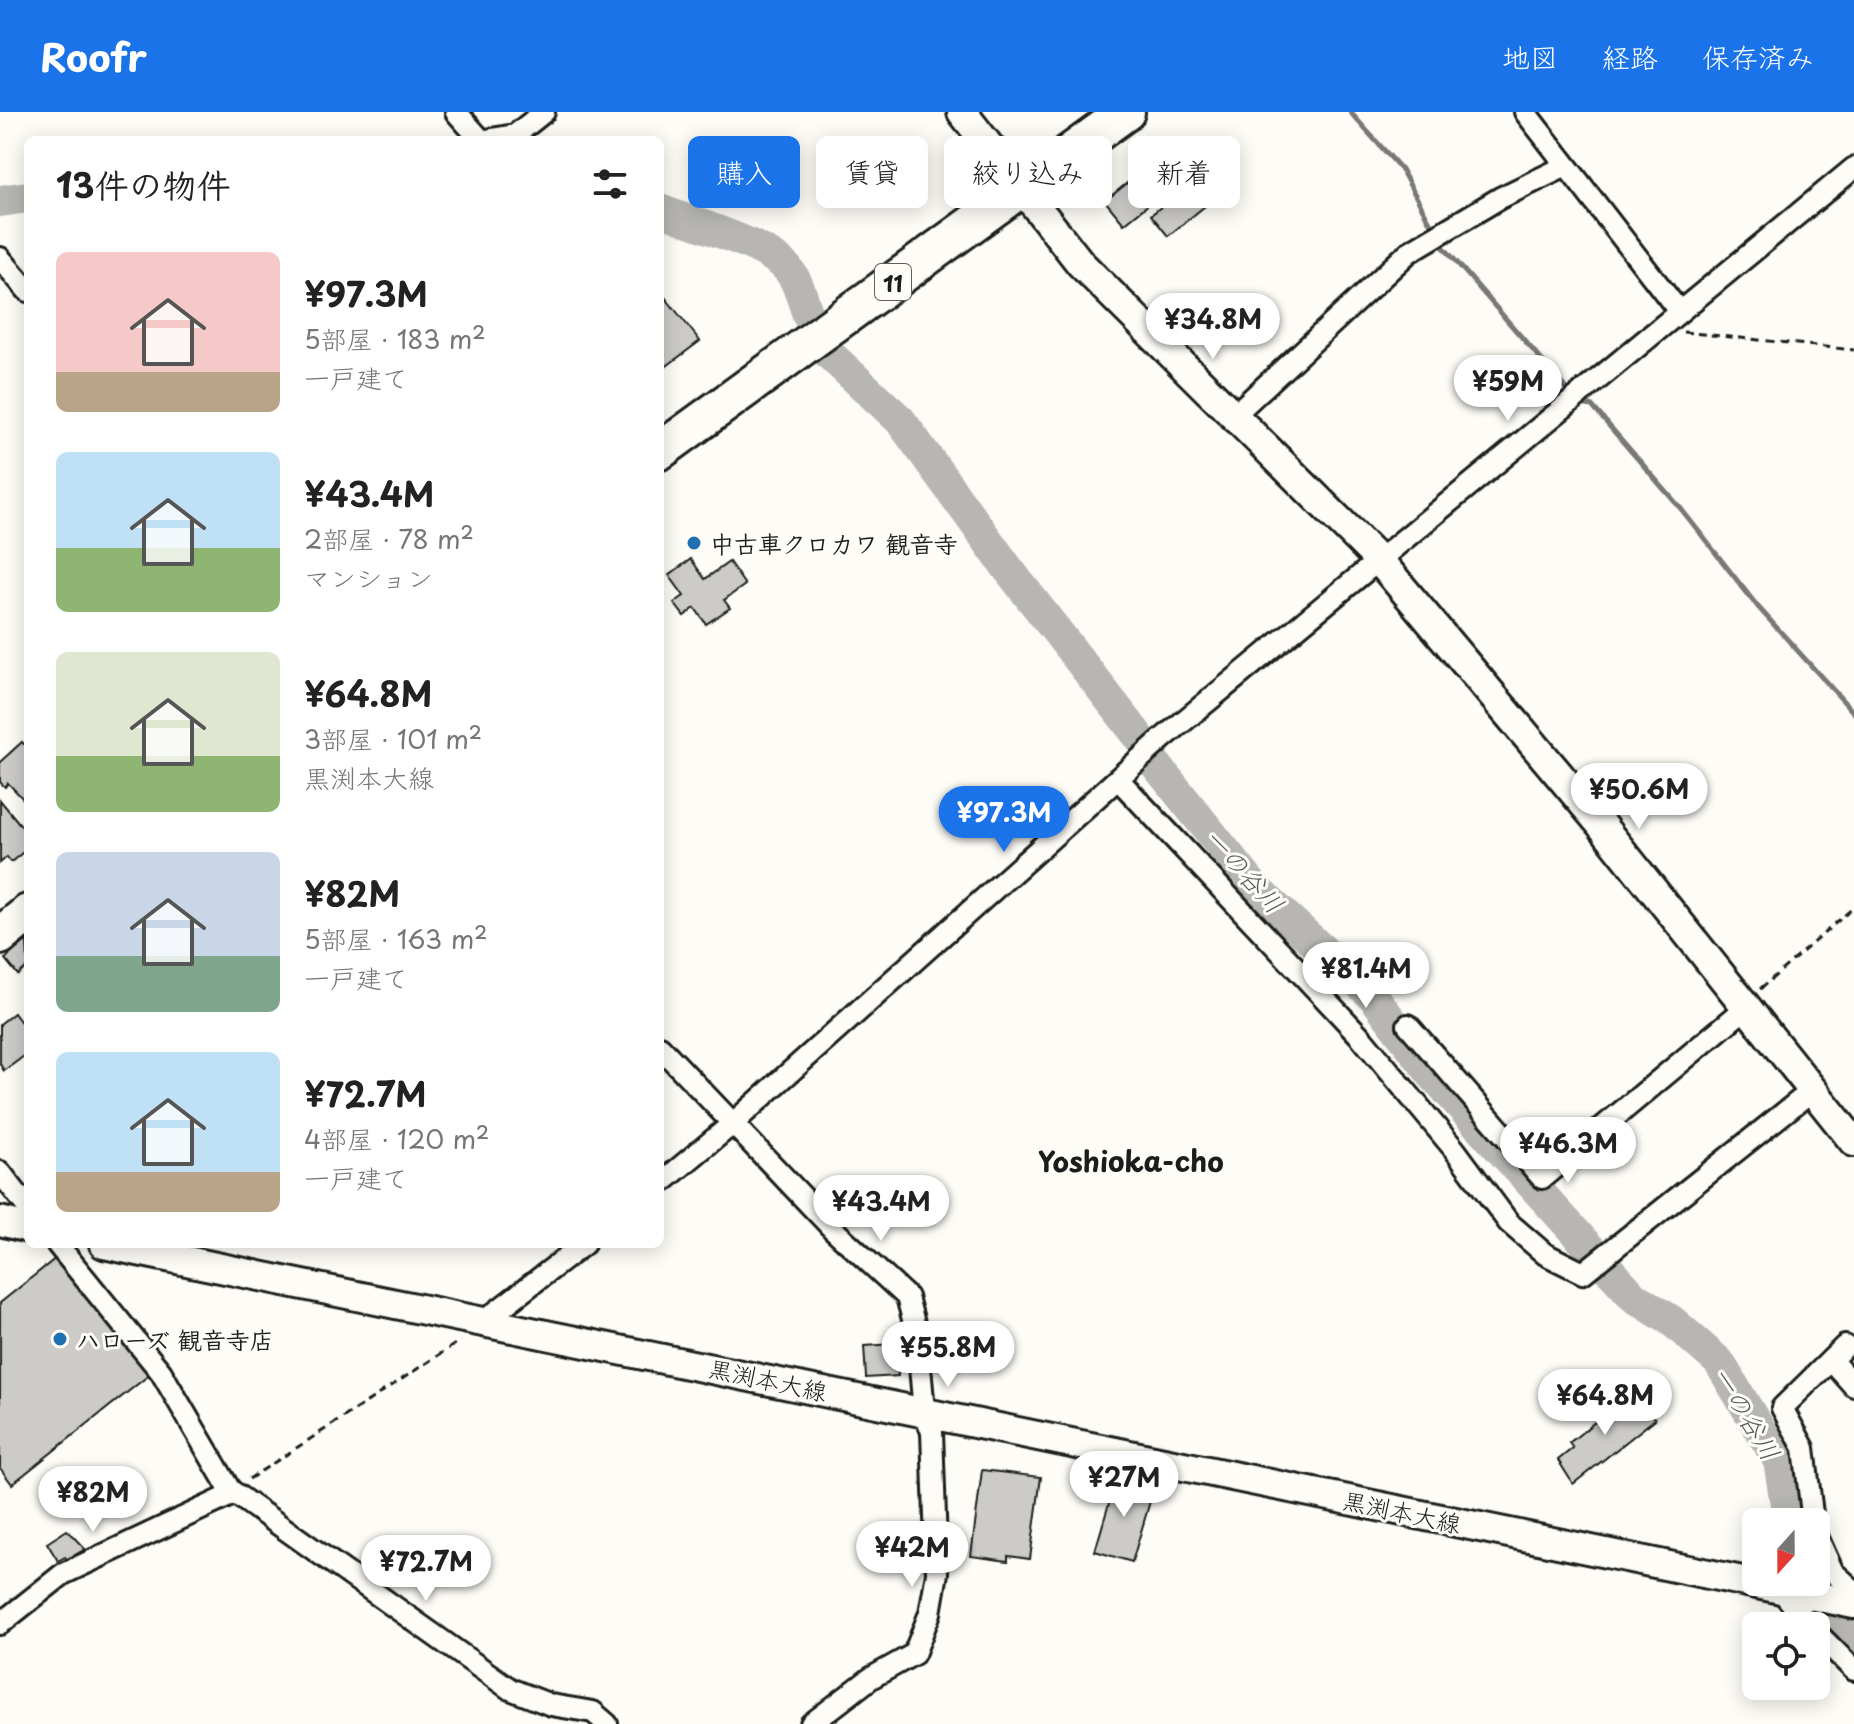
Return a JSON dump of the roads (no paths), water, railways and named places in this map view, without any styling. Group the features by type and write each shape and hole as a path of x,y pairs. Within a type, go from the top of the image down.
{"highway":[{"name":"11","path":"1093,136 1126,112"},
{"name":"11","path":"664,448 994,208"},
{"path":"0,936 24,916"}],"main road":[{"path":"962,112 982,136"},
{"path":"1039,208 1081,264 1377,558 1746,1004 1854,1142"},
{"path":"0,1221 24,1227"},
{"name":"黒渕本大線","path":"124,1248 1742,1581"},
{"name":"黒渕本大線","path":"1815,1596 1854,1604"}],"street":[{"path":"456,112 480,136"},
{"path":"509,136 515,135 544,112"},
{"path":"1525,112 1672,316"},
{"path":"1232,417 1409,252 1500,198 1566,166"},
{"path":"664,1181 731,1125 1162,739 1377,558 1854,168"},
{"path":"0,258 24,286"},
{"path":"1119,780 1361,1037 1455,1150 1509,1223 1545,1254 1583,1273 1814,1089"},
{"path":"1408,1025 1542,1178 1746,1004"},
{"path":"664,1051 834,1230 907,1297 914,1312 924,1411 932,1432 937,1573 930,1613 914,1654 871,1678 811,1724"},
{"path":"0,1172 24,1203"},
{"path":"60,1248 161,1372 230,1490 510,1689 551,1705 593,1712 607,1724"},
{"path":"484,1321 579,1248"},
{"path":"1811,1508 1804,1448 1782,1408 1838,1353 1854,1386"},
{"path":"0,1624 63,1574 227,1497 230,1490"},
{"path":"1830,1565 1854,1591"},
{"path":"1786,1596 1799,1612"},
{"path":"1830,1646 1854,1670"}],"waterway":[{"path":"1350,112 1401,169 1433,228"},
{"name":"一の谷川","path":"0,201 24,198"},
{"name":"一の谷川","path":"664,211 743,241 773,257 793,276 808,315"},
{"path":"1441,244 1570,393"},
{"name":"一の谷川","path":"829,354 900,420 1009,570 1143,742"},
{"path":"1581,404 1592,406 1682,510 1758,607 1854,713"},
{"name":"一の谷川","path":"1153,761 1255,888 1374,997 1431,1073 1634,1297 1672,1321 1719,1362 1779,1461 1787,1508"},
{"name":"一の谷川","path":"1821,1596 1842,1627 1854,1636"}],"place":[{"name":"中古車クロカワ 観音寺","path":"694,543"},
{"name":"ハローズ 観音寺店","path":"60,1339"}],"district":[{"name":"Yoshioka-cho","path":"1131,1160"}]}
